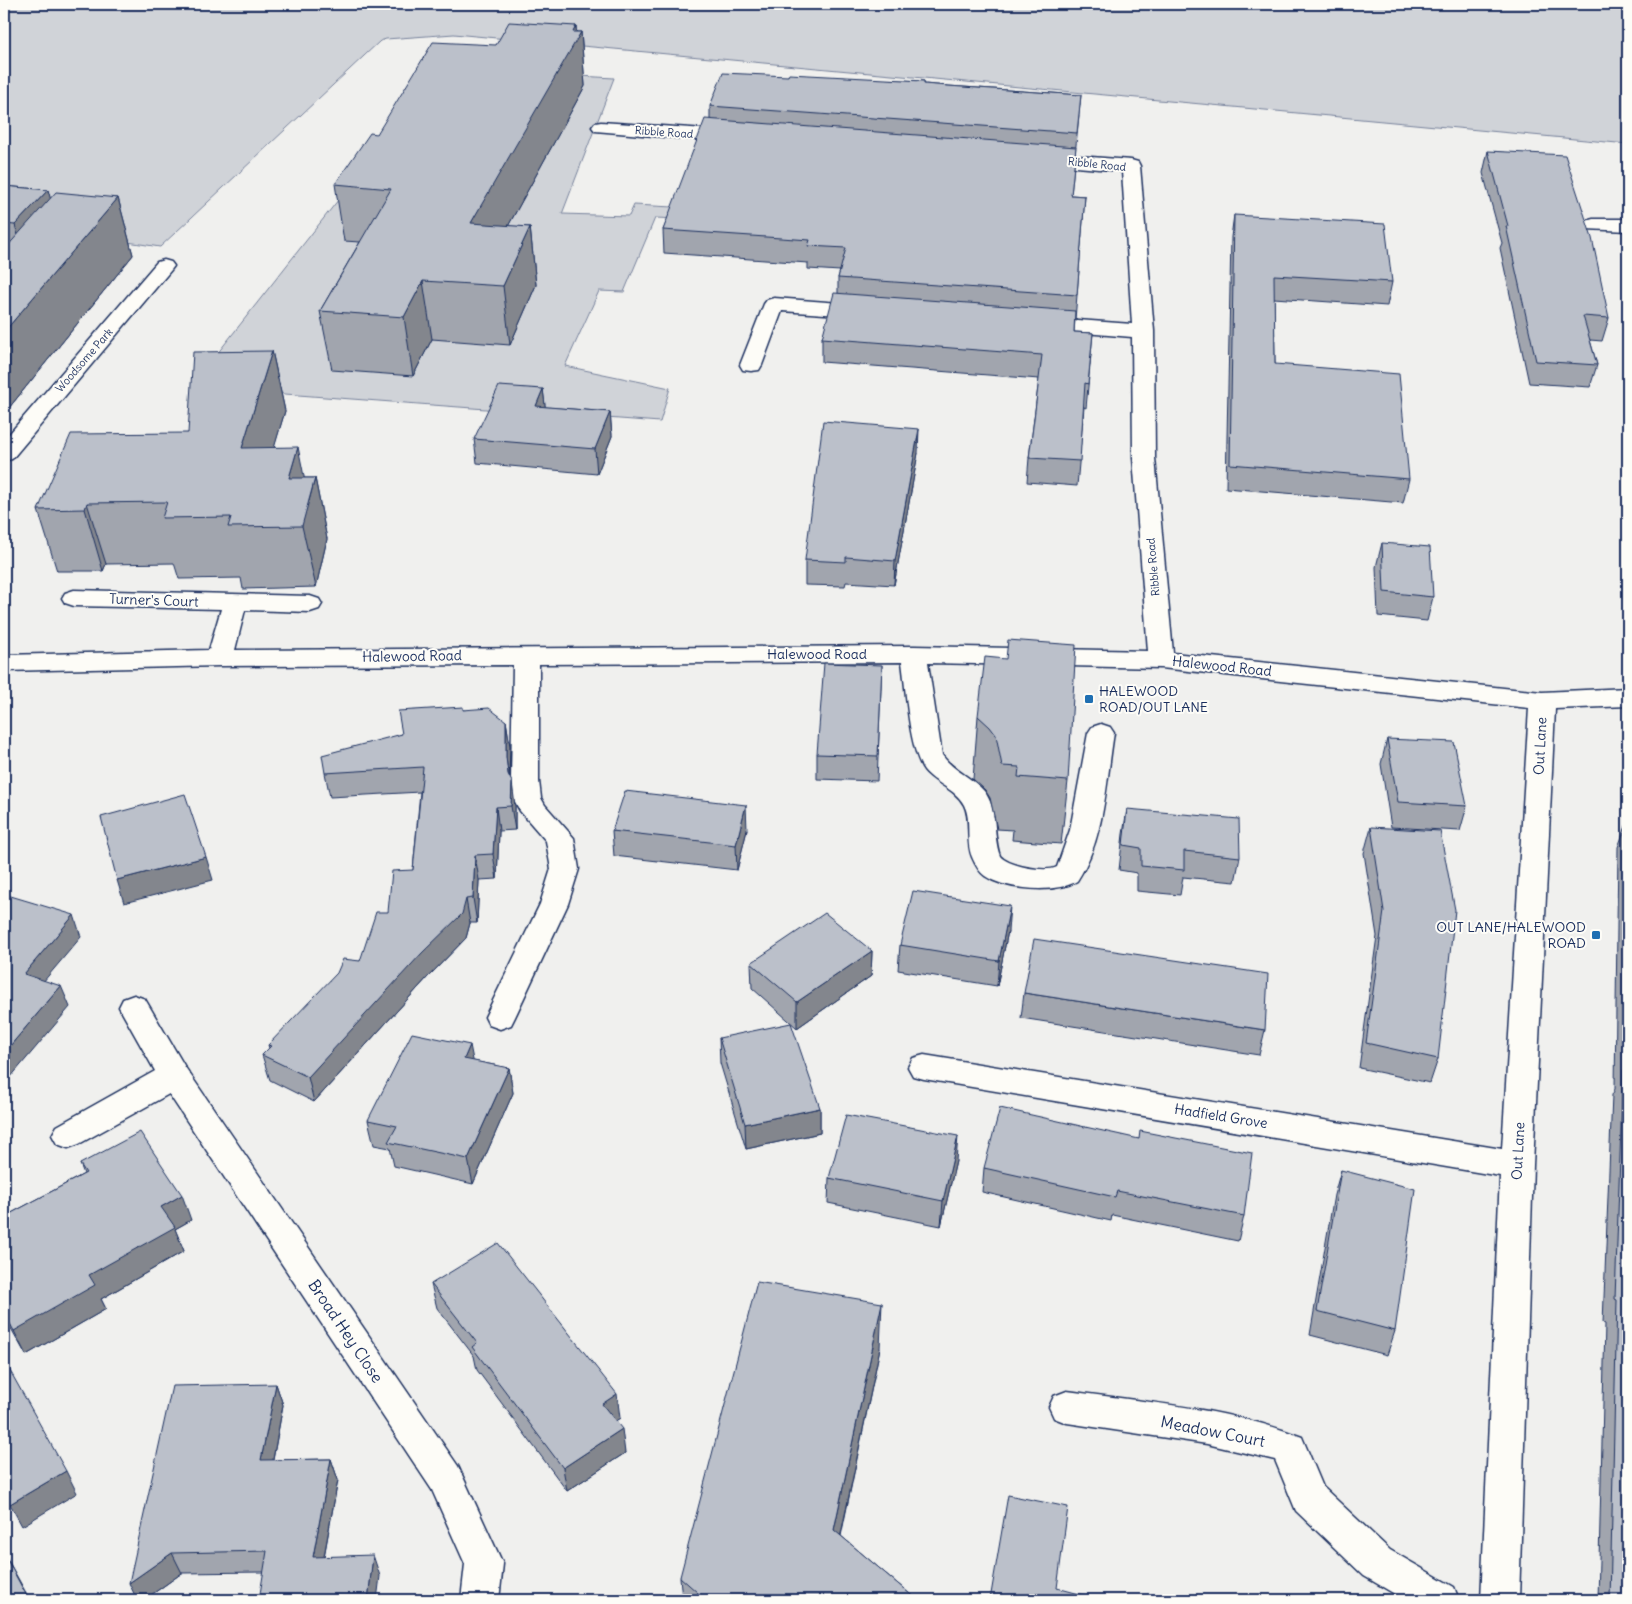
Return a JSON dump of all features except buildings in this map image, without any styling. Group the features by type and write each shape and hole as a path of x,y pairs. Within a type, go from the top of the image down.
{"street":[{"name":"Ribble Road","path":"602,127 760,139"},
{"name":"Ribble Road","path":"1023,158 1131,166 1143,331 1144,458 1161,660"},
{"path":"1593,224 1628,225"},
{"name":"Woodsome Park","path":"4,454 164,266"},
{"path":"751,365 774,304 884,312"},
{"path":"1014,322 1143,331"},
{"name":"Turner's Court","path":"74,598 310,604"},
{"path":"220,658 235,603"},
{"path":"914,654 929,755 933,765 940,773 968,791 976,800 980,809 983,850 990,864 1001,872 1050,880 1067,874 1074,864 1084,827 1101,733"},
{"name":"Halewood Road","path":"4,663 220,658 914,654 1161,660 1542,701 1628,697"},
{"path":"500,1017 554,904 565,869 560,838 534,811 527,798 525,781 526,655"},
{"name":"Out Lane","path":"1500,1600 1517,1165 1542,701"},
{"name":"Broad Hey Close","path":"134,1007 174,1076 445,1478 484,1564 480,1600"},
{"name":"Hadfield Grove","path":"924,1067 1517,1165"},
{"path":"68,1135 174,1076"},
{"name":"Meadow Court","path":"1067,1407 1207,1428 1266,1440 1289,1449 1309,1499 1377,1563 1440,1600"}],"shaded area":[{"path":"4,4 1628,4 1628,144 454,34 380,41 160,247 4,223"},
{"path":"442,68 614,78 562,214 629,216 634,205 731,210 729,221 655,218 624,292 599,291 565,366 670,388 660,422 191,387"}],"place":[{"name":"HALEWOOD ROAD/OUT LANE","path":"1089,699"},
{"name":"OUT LANE/HALEWOOD ROAD","path":"1596,935"}]}
